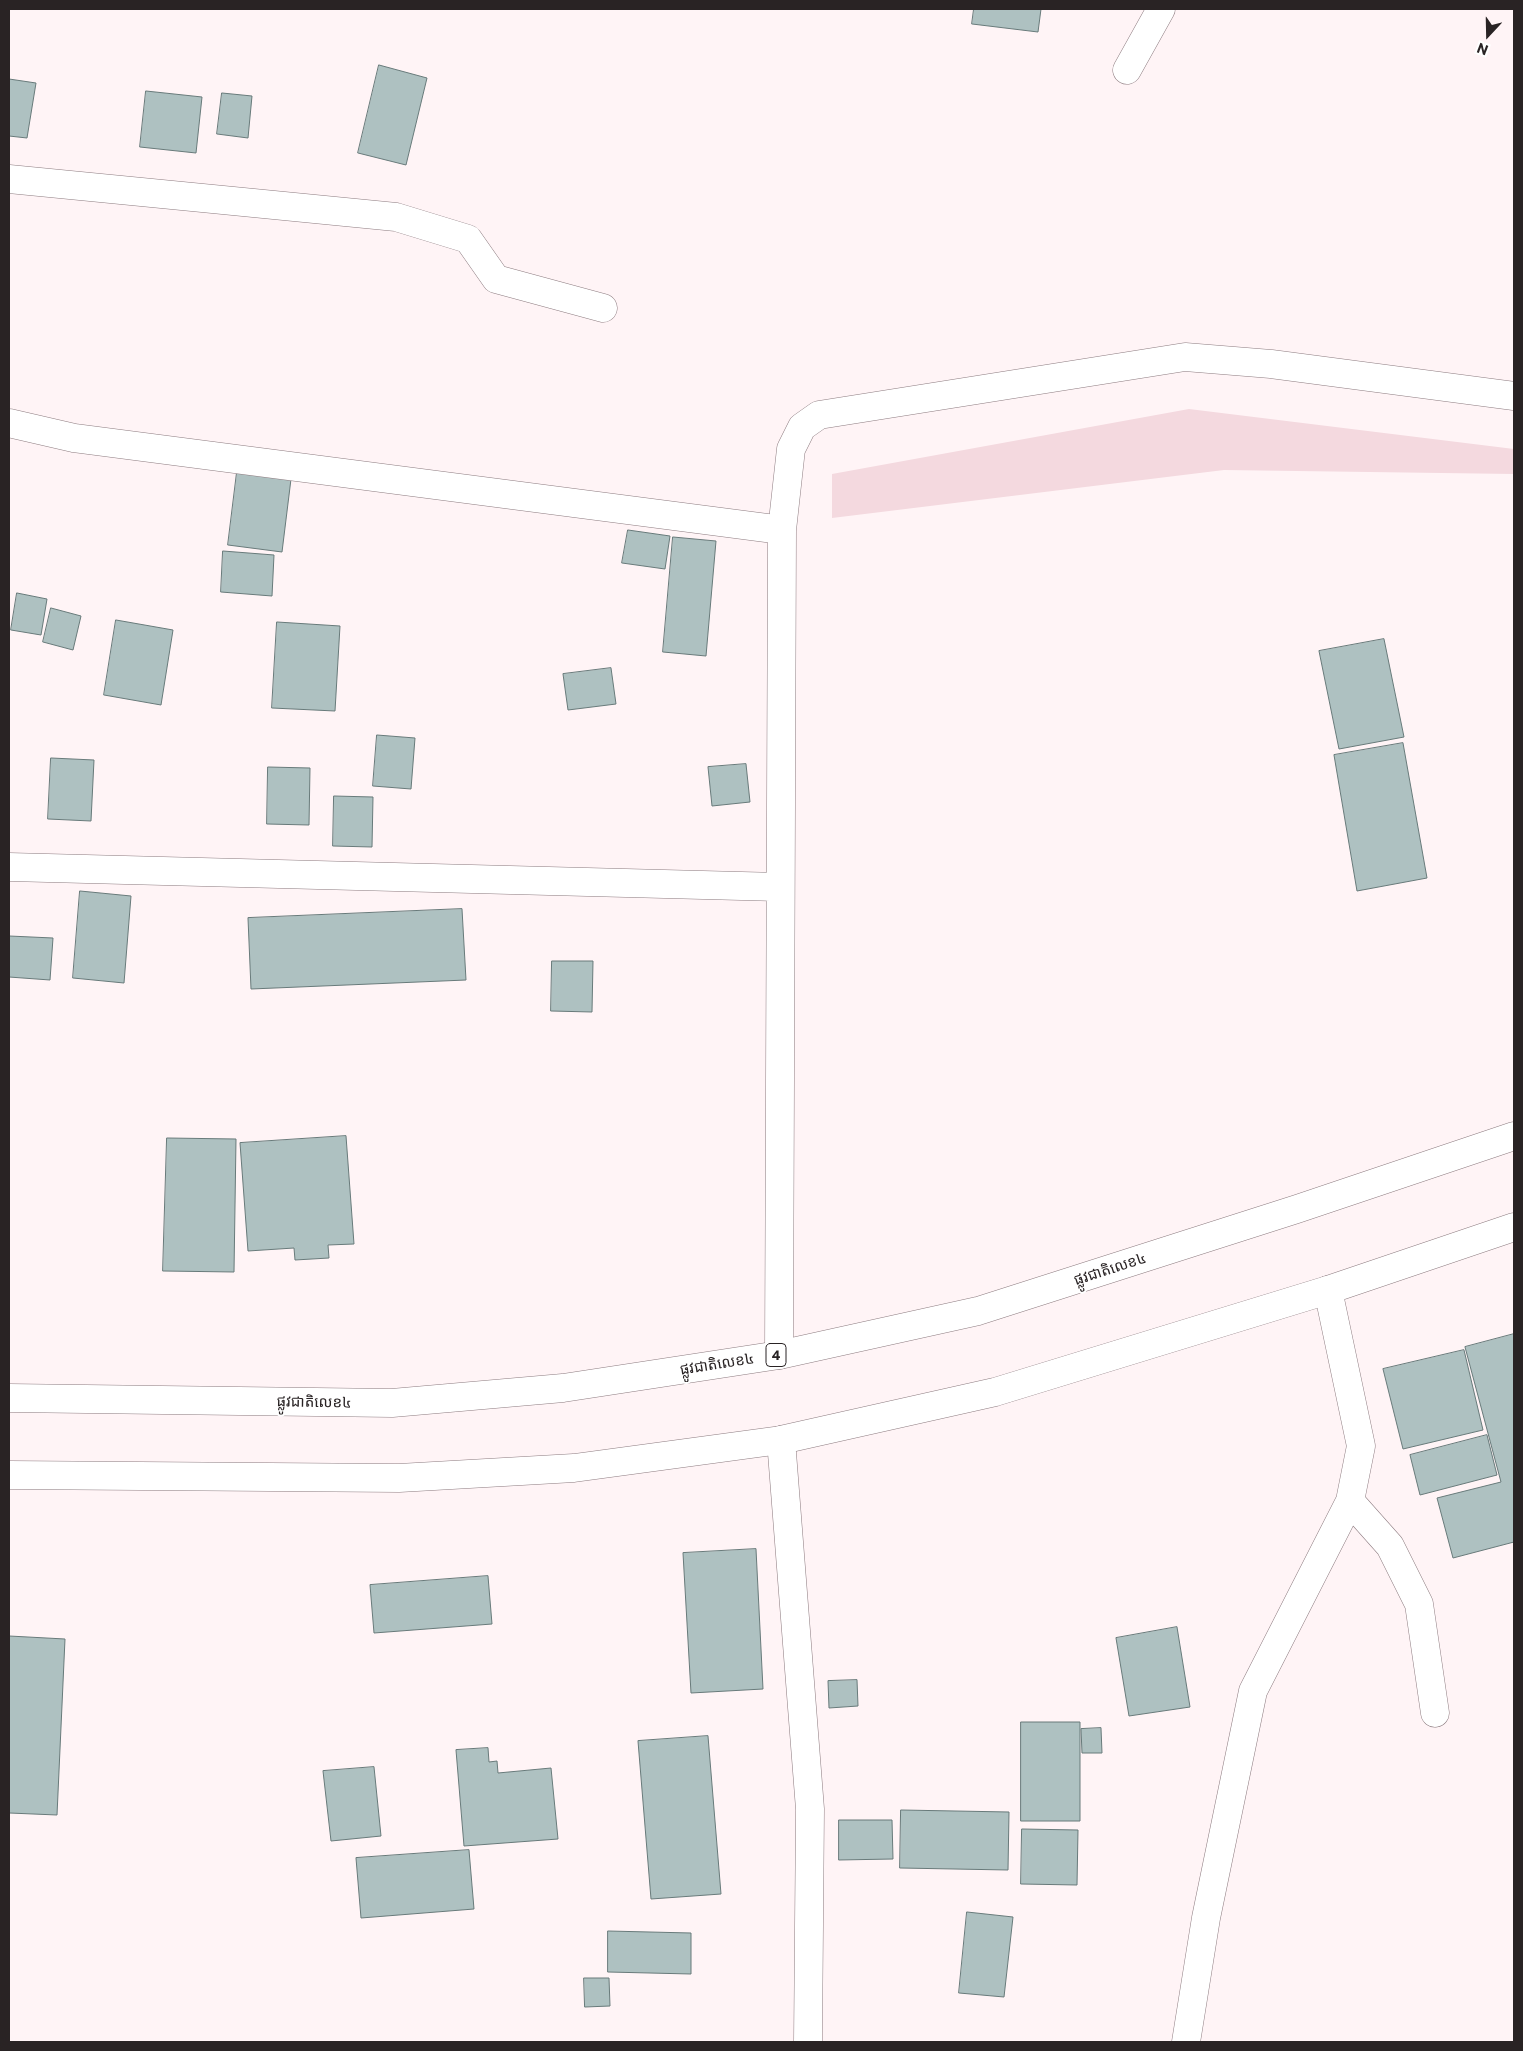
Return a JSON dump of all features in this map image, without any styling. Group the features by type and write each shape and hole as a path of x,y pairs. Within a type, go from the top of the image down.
{"main road":[{"path":"1127,70 1161,9"},
{"path":"9,179 396,217 468,239 496,279 603,308"},
{"path":"779,1355 782,530 791,449 802,427 819,415 1185,357 1270,364 1514,396"},
{"path":"9,423 74,438 782,530"},
{"path":"9,867 780,887"},
{"name":"ផ្លូវជាតិលេខ៤","path":"9,1398 392,1403 563,1388 779,1355 978,1312 1297,1209 1514,1136"},
{"path":"9,1475 399,1478 574,1468 781,1440 995,1392 1328,1290 1514,1227"},
{"path":"1186,2042 1206,1918 1253,1691 1350,1501 1361,1446 1328,1290"},
{"path":"781,1440 810,1809 808,2042"},
{"path":"1350,1501 1390,1546 1419,1604 1435,1713"}],"shaded area":[{"path":"1189,409 1514,449 1514,474 1224,470 832,518 832,474"}],"building":[{"path":"974,9 1041,9 1038,32 972,24"},
{"path":"379,65 427,78 406,165 358,153"},
{"path":"9,79 36,83 27,138 9,136"},
{"path":"146,91 202,97 196,153 140,147"},
{"path":"222,93 252,96 248,138 217,134"},
{"path":"237,472 291,479 282,552 228,545"},
{"path":"628,530 670,536 665,569 622,563"},
{"path":"673,537 716,541 706,656 663,652"},
{"path":"223,551 274,555 272,596 221,592"},
{"path":"17,593 47,599 41,635 11,630"},
{"path":"51,608 81,616 73,650 43,642"},
{"path":"116,620 173,630 161,705 104,695"},
{"path":"277,622 340,626 335,711 272,708"},
{"path":"1384,639 1404,737 1339,749 1319,651"},
{"path":"611,668 616,704 568,710 563,674"},
{"path":"377,735 415,738 411,789 373,786"},
{"path":"1403,743 1427,878 1357,891 1334,755"},
{"path":"51,758 94,760 91,821 48,819"},
{"path":"746,764 750,802 712,806 708,767"},
{"path":"268,767 310,768 309,825 267,824"},
{"path":"334,796 373,797 372,847 333,846"},
{"path":"80,891 131,896 124,983 73,978"},
{"path":"462,909 466,980 251,989 248,918"},
{"path":"9,936 53,938 50,980 9,977"},
{"path":"552,961 593,961 592,1012 551,1011"},
{"path":"346,1136 354,1244 328,1245 329,1258 295,1260 294,1248 248,1251 240,1143"},
{"path":"167,1138 236,1139 234,1272 163,1271"},
{"path":"1514,1334 1514,1542 1453,1558 1437,1498 1501,1482 1465,1347"},
{"path":"1464,1350 1483,1430 1403,1449 1383,1369"},
{"path":"1487,1435 1497,1475 1420,1495 1410,1455"},
{"path":"756,1549 763,1689 691,1693 683,1553"},
{"path":"488,1576 492,1624 374,1633 370,1585"},
{"path":"1177,1627 1190,1707 1129,1716 1116,1638"},
{"path":"9,1636 65,1639 57,1815 9,1813"},
{"path":"857,1680 858,1706 829,1708 828,1681"},
{"path":"1021,1722 1080,1722 1080,1821 1021,1821"},
{"path":"1101,1728 1102,1753 1082,1753 1081,1729"},
{"path":"708,1736 721,1894 651,1899 638,1741"},
{"path":"488,1748 489,1762 497,1761 498,1773 551,1768 558,1839 464,1846 456,1750"},
{"path":"374,1767 381,1836 331,1841 323,1771"},
{"path":"901,1810 1009,1812 1008,1870 900,1868"},
{"path":"839,1820 892,1820 893,1859 839,1860"},
{"path":"1022,1829 1078,1830 1077,1885 1021,1884"},
{"path":"469,1850 474,1909 361,1918 356,1858"},
{"path":"967,1912 1013,1917 1004,1997 959,1993"},
{"path":"608,1931 691,1933 691,1974 608,1972"},
{"path":"584,1978 609,1978 610,2006 585,2007"}]}
